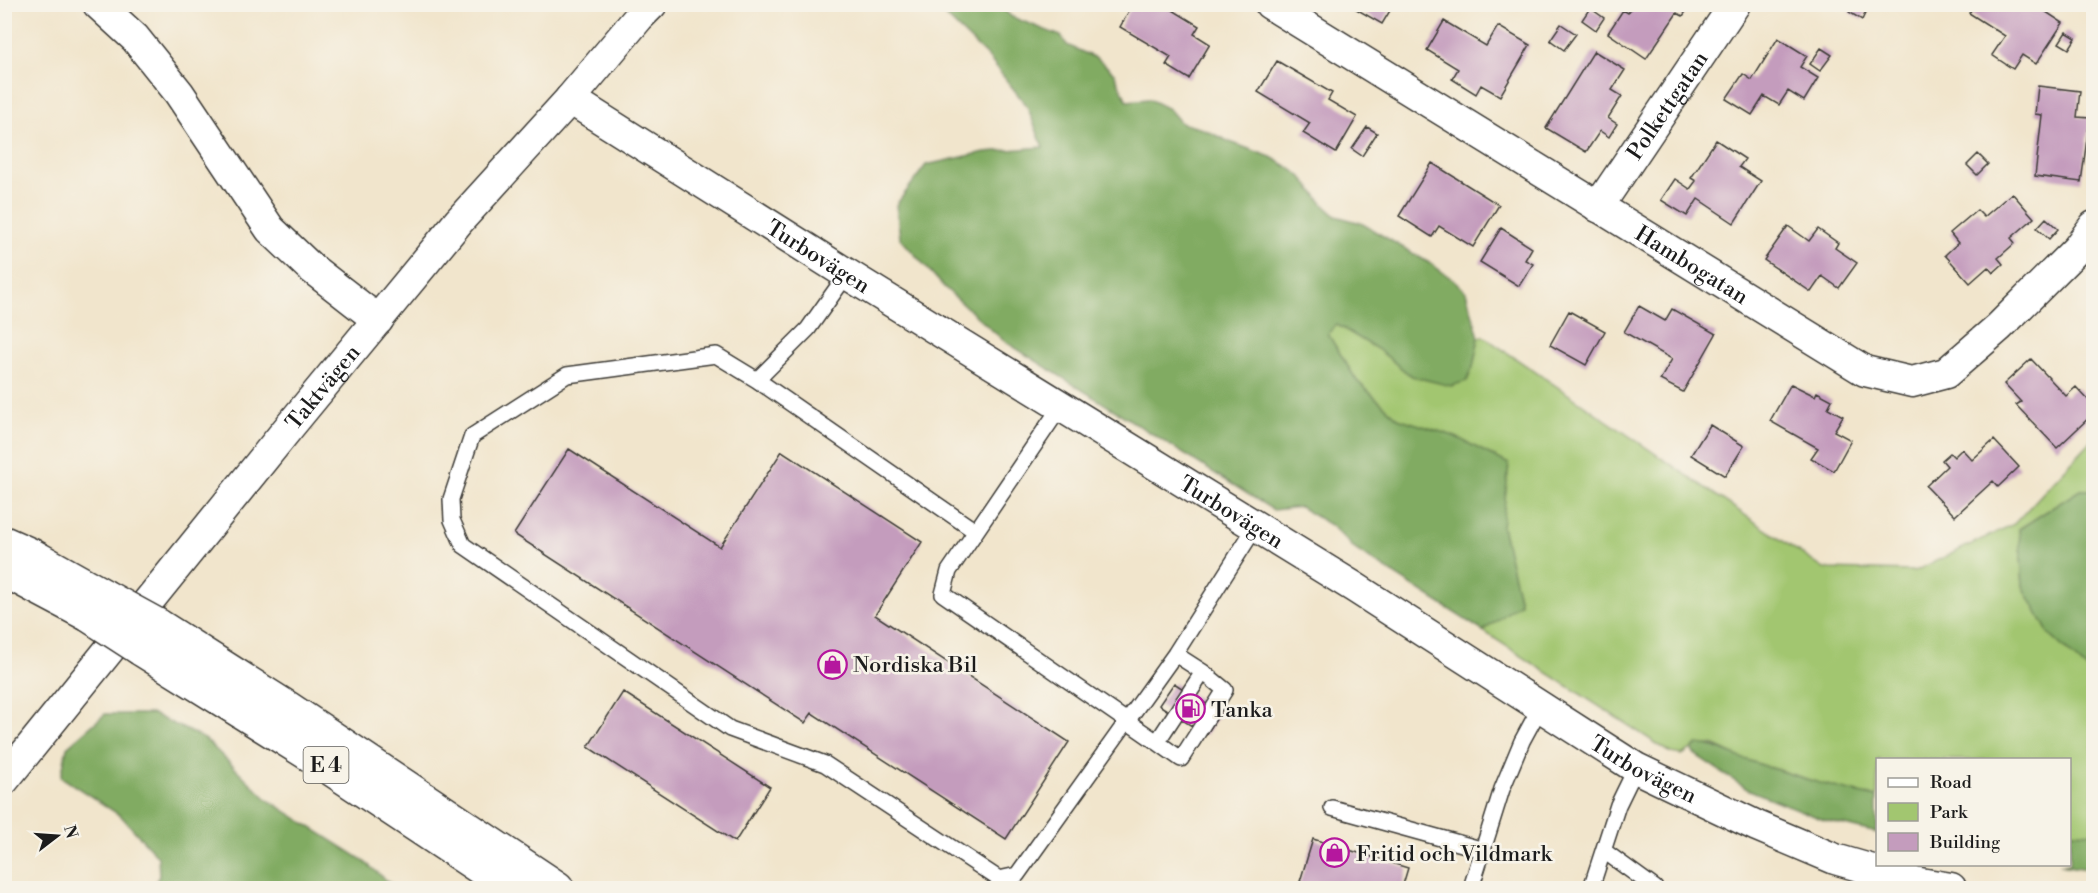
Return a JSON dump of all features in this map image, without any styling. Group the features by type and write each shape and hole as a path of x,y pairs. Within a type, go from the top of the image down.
{"highway":[{"name":"E 4","path":"4,543 31,555 95,605 149,637 289,709 557,888"},
{"name":"E 4","path":"4,570 95,605"},
{"name":"E 4","path":"149,637 306,752 511,888"}],"street":[{"path":"99,4 135,38 179,93 270,229 310,267 378,320"},
{"name":"Taktvägen","path":"4,780 459,221 570,99 652,4"},
{"name":"Hambogatan","path":"1270,4 1865,371 1912,382 1946,373 1999,327 2077,249 2094,226"},
{"name":"Polkettgatan","path":"1598,207 1735,4"},
{"name":"Turbovägen","path":"570,99 847,274 1256,526 1636,768 1766,830 1835,859 1919,885 1951,888"}],"lane":[{"path":"756,380 808,329 847,274"},
{"path":"975,531 756,380 716,356 567,375 472,436 451,499 452,520 463,545 730,729 825,764 999,879 1017,875 1175,654 1256,526"},
{"path":"1061,406 949,571 943,594 1181,759 1225,690 1175,654"},
{"path":"1157,742 1203,672"},
{"path":"1471,888 1502,789 1540,706"},
{"path":"1591,888 1618,805 1636,768"},
{"path":"1332,808 1484,850"},
{"path":"1604,851 1654,888"}],"green space":[{"path":"934,5 998,5 1012,17 1061,36 1067,45 1098,59 1114,73 1127,101 1149,99 1169,109 1181,123 1203,129 1271,157 1301,176 1336,216 1361,223 1431,264 1466,292 1479,337 1473,367 1467,381 1451,386 1411,376 1379,350 1336,324 1328,334 1357,381 1398,418 1454,436 1509,464 1502,527 1520,603 1483,631 1356,550 1332,526 1300,507 1273,510 1004,341 944,287 900,238 896,205 926,165 985,152 1043,147 1027,106 988,57"},
{"path":"1336,324 1379,350 1411,376 1473,367 1479,337 1483,336 1824,569 1915,571 2014,524 2093,439 2093,490 2080,490 2019,529 2023,586 2049,634 2093,675 2093,833 2071,832 2071,758 1876,758 1876,797 1839,789 1743,759 1713,745 1698,745 1682,755 1671,753 1483,631 1520,603 1502,527 1503,501 1407,422 1398,418 1357,381 1327,334"},
{"path":"2080,490 2093,490 2093,675 2049,634 2023,586 2019,529"},
{"path":"105,714 153,714 205,739 268,800 361,859 396,888 152,888 159,876 158,857 121,816 61,777 67,747"},
{"path":"1698,744 1718,748 1779,771 1876,797 1876,833 1824,820 1747,789 1693,753 1692,749"},
{"path":"2071,832 2093,833 2093,870 2067,866 2071,866"}],"building":[{"path":"1133,4 1163,4 1199,26 1194,34 1210,44 1189,79 1166,65 1171,57 1120,27"},
{"path":"1352,4 1394,4 1382,24 1351,6"},
{"path":"1634,4 1686,4 1689,7 1683,16 1677,13 1646,59 1608,33 1623,10 1628,13"},
{"path":"1853,4 1869,5 1862,20 1849,12"},
{"path":"1975,4 2021,4 2027,8 2029,4 2034,4 2063,23 2036,64 2022,55 2013,69 1992,55 2005,36 1969,13"},
{"path":"1590,8 1604,18 1596,30 1582,20"},
{"path":"1444,21 1486,46 1498,26 1530,45 1500,96 1481,85 1476,94 1452,79 1458,69 1427,50"},
{"path":"1561,24 1576,34 1564,50 1550,40"},
{"path":"2066,32 2076,38 2069,49 2059,43"},
{"path":"1778,38 1807,56 1800,67 1818,78 1804,101 1788,91 1779,105 1764,96 1752,115 1726,99 1743,74 1752,80"},
{"path":"1821,48 1832,55 1820,71 1810,64"},
{"path":"1594,51 1625,70 1612,90 1622,96 1608,118 1617,124 1609,137 1600,131 1586,152 1546,128"},
{"path":"1277,61 1332,93 1328,100 1357,117 1336,153 1303,133 1310,123 1258,92"},
{"path":"2038,86 2080,91 2077,117 2090,118 2081,182 2035,176 2042,115 2035,114"},
{"path":"1367,127 1377,133 1362,156 1352,149"},
{"path":"1716,140 1745,159 1739,167 1761,181 1734,223 1698,199 1687,216 1661,200 1675,179 1690,189 1696,181 1691,178"},
{"path":"1978,154 1988,164 1977,175 1967,165"},
{"path":"1432,163 1499,205 1473,247 1439,226 1432,237 1399,216"},
{"path":"2012,193 2034,218 2011,238 2015,243 1998,258 2003,264 1993,273 1988,267 1970,283 1945,255 1958,243 1950,233 1977,210 1984,217"},
{"path":"2046,218 2058,229 2049,239 2037,228"},
{"path":"1788,226 1809,241 1818,229 1838,243 1835,248 1857,263 1839,288 1822,276 1811,292 1764,260"},
{"path":"1501,228 1532,248 1525,260 1533,264 1519,286 1480,262"},
{"path":"1639,306 1665,321 1672,309 1716,334 1683,392 1660,380 1672,359 1624,332"},
{"path":"1569,311 1605,331 1586,365 1550,345"},
{"path":"2031,359 2066,396 2076,387 2094,406 2094,413 2057,448 2016,405 2021,402 2004,384"},
{"path":"1791,384 1815,396 1817,392 1832,400 1828,408 1843,416 1834,431 1851,440 1834,471 1811,458 1818,448 1770,421"},
{"path":"1710,425 1744,446 1725,476 1691,455"},
{"path":"1994,440 2019,467 1998,487 1993,481 1955,516 1926,486 1947,466 1942,460 1950,453 1954,457 1962,449 1972,460"},
{"name":"Nordiska Bil","path":"569,449 720,547 782,451 922,542 875,615 1069,742 1006,839 812,713 805,723 514,534"},
{"name":"Tanka","path":"1174,683 1220,713 1206,735 1159,705"},
{"path":"623,692 770,787 735,842 588,747"},
{"name":"Fritid och Vildmark","path":"1313,839 1408,868 1402,888 1298,888"}],"place":[{"name":"Nordiska Bil","path":"832,664"},
{"name":"Tanka","path":"1190,709"},
{"name":"Fritid och Vildmark","path":"1335,853"}]}
